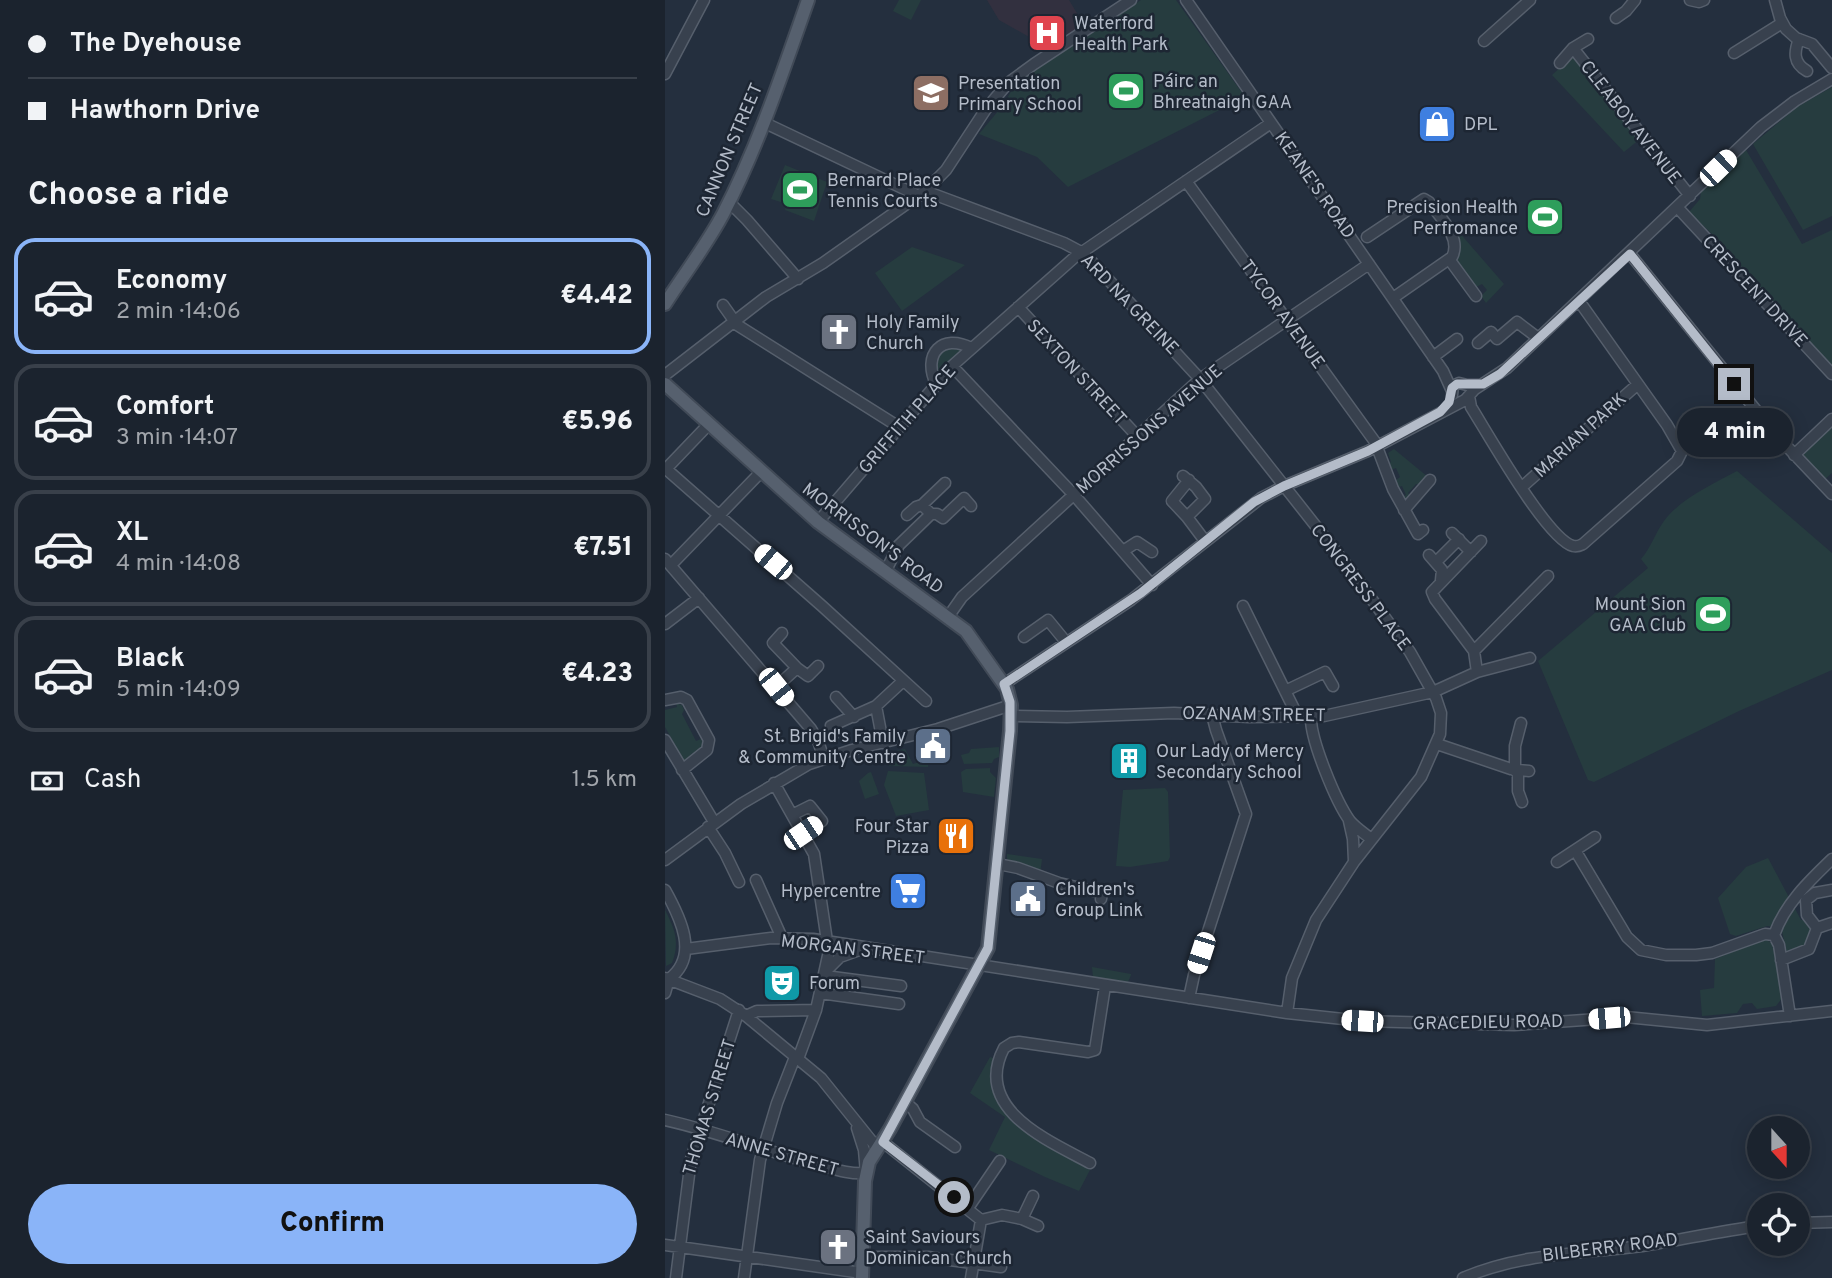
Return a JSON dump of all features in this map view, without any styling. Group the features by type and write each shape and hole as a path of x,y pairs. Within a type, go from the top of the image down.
{"main road":[{"name":"CANNON STREET","path":"665,304 669,289 703,248 729,202 763,122 808,0"},
{"name":"MORRISSON'S ROAD","path":"665,384 818,522 969,635 1004,684 1011,710"},
{"path":"862,1276 866,1173 869,1162 905,1102 989,946 1011,710"}],"street":[{"path":"665,74 704,0"},
{"path":"665,376 766,298 922,194 946,170 990,103 1008,83 1131,0"},
{"name":"KEANE'S ROAD","path":"1186,0 1433,357 1463,395"},
{"path":"1484,41 1530,0"},
{"path":"1616,18 1635,0"},
{"path":"1690,0 1704,0"},
{"path":"1775,0 1782,23 1791,35 1812,44 1832,68"},
{"path":"1734,53 1782,23"},
{"name":"CLEABOY AVENUE","path":"1560,63 1573,48 1588,39"},
{"path":"1798,39 1795,58 1799,66 1807,71"},
{"name":"CLEABOY AVENUE","path":"1573,48 1690,196"},
{"path":"1004,684 1152,585 1254,502 1284,486 1378,446 1487,383 1507,368 1630,254 1769,120 1832,79"},
{"name":"ARD NA GREINE","path":"763,122 922,194 1064,243 1081,252 1201,379 1284,486"},
{"name":"GRIFFITH PLACE","path":"818,522 936,384 971,348 1081,252 1271,123"},
{"name":"TYCOR AVENUE","path":"1186,181 1378,446 1404,510"},
{"path":"1367,237 1418,201 1425,199 1454,238 1454,252 1449,259 1393,298"},
{"path":"729,202 798,279"},
{"name":"CRESCENT DRIVE","path":"1678,208 1832,374"},
{"path":"1630,254 1794,455 1832,494"},
{"path":"1449,259 1476,296"},
{"name":"MORRISSONS AVENUE","path":"948,617 962,597 1201,379 1369,264"},
{"name":"MARIAN PARK","path":"1463,395 1548,526 1565,541 1577,546 1583,544 1677,461 1682,453 1681,446 1579,300"},
{"path":"723,305 734,323 899,427"},
{"name":"SEXTON STREET","path":"1018,307 1137,436"},
{"path":"1478,343 1491,332 1497,339 1517,322 1538,338"},
{"path":"1433,357 1457,339"},
{"path":"936,384 930,362 937,350 946,344 955,343 971,348"},
{"path":"952,366 1074,495 1152,585"},
{"name":"MARIAN PARK","path":"1522,487 1638,384"},
{"path":"1794,455 1832,419"},
{"path":"709,425 665,469 926,701"},
{"path":"761,472 668,562 814,733 824,759"},
{"path":"1187,517 1205,500 1186,478 1172,501 1205,541"},
{"path":"1423,530 1418,534 1404,510 1430,480"},
{"path":"908,515 945,482"},
{"name":"CONGRESS PLACE","path":"1284,486 1397,632 1433,692 1442,718 1437,744"},
{"path":"885,572 899,545 931,514 943,518 964,498 971,506"},
{"path":"922,505 931,514"},
{"path":"1439,583 1443,572 1432,559 1455,536 1471,551"},
{"path":"1477,673 1474,651 1433,597 1433,590 1481,541"},
{"path":"1123,551 1137,542 1152,552"},
{"path":"1474,651 1548,576"},
{"path":"665,624 699,598"},
{"path":"1243,606 1298,717"},
{"path":"1024,637 1048,620 1066,642"},
{"path":"782,633 773,643 797,668 809,676 818,667"},
{"name":"OZANAM STREET","path":"668,858 711,824 774,783 824,759 1011,710 1067,717 1174,713 1311,717 1337,714 1433,692 1477,673 1530,658"},
{"path":"776,687 797,668"},
{"path":"1285,691 1325,672 1333,686"},
{"path":"833,735 831,726 876,706 903,681"},
{"path":"665,700 681,697 687,700 709,740 707,750 682,770"},
{"path":"836,697 854,718"},
{"path":"876,706 883,743"},
{"path":"1189,998 1246,813 1212,715"},
{"path":"1311,717 1314,739 1349,819 1354,862"},
{"path":"1521,723 1515,746 1521,771 1518,791 1522,802"},
{"path":"665,740 739,882"},
{"path":"1287,1013 1291,984 1305,943 1321,911 1371,839 1414,786 1437,744 1521,771"},
{"path":"744,1278 755,1186 763,1150 815,1010 825,974 829,942 815,858 774,783"},
{"path":"792,814 810,806 822,821 803,833"},
{"path":"1349,819 1371,839"},
{"path":"1557,862 1595,837"},
{"path":"665,845 668,858"},
{"path":"1575,850 1626,937 1641,950 1674,956 1696,956 1765,934 1774,935"},
{"path":"1774,935 1795,897 1832,859"},
{"path":"998,864 1102,893 1101,899"},
{"path":"755,880 782,938"},
{"path":"665,890 685,935 686,949 681,965 683,978 690,987"},
{"path":"1817,928 1807,915 1806,901 1812,894 1832,890"},
{"path":"1817,928 1832,923"},
{"path":"1781,960 1809,949 1817,928"},
{"path":"1774,935 1778,942 1790,1016"},
{"name":"MORGAN STREET","path":"686,949 782,938 865,947 979,966"},
{"path":"825,974 838,958 865,947"},
{"path":"665,993 667,979 681,965"},
{"name":"GRACEDIEU ROAD","path":"979,966 1287,1013 1376,1022 1505,1025 1626,1017 1707,1025 1832,1011"},
{"path":"825,974 901,986"},
{"path":"667,979 724,1001 743,1013 821,1078 851,1118 880,1145 981,1220"},
{"path":"1090,1163 1020,1122 1001,1092 998,1066 1004,1048 1015,1042 1088,1052 1095,1050 1105,986"},
{"path":"820,993 899,1004"},
{"path":"743,1013 815,1010"},
{"name":"THOMAS STREET","path":"676,1278 689,1171 700,1128 743,1013"},
{"path":"905,1102 913,1109 920,1122 955,1147"},
{"path":"851,1118 863,1147 866,1173"},
{"name":"ANNE STREET","path":"665,1120 700,1128 763,1150 851,1173 866,1173"},
{"path":"863,1147 880,1145"},
{"path":"968,1208 1000,1161"},
{"path":"1022,1219 1033,1196"},
{"path":"981,1220 1002,1215 1038,1226"},
{"path":"971,1278 981,1220"},
{"path":"1810,1223 1832,1222"},
{"name":"BILBERRY ROAD","path":"1463,1278 1487,1268 1533,1256 1640,1246 1747,1228"},
{"path":"665,1245 862,1276"},
{"path":"863,1257 928,1257 1001,1267"}],"shaded area":[{"name":"Waterford Health Park","path":"987,0 1069,0 1084,25 1043,50 1038,42 999,20"}],"green space":[{"path":"899,0 921,0 911,20 893,11"},
{"name":"Páirc an Bhreatnaigh GAA","path":"1141,0 1176,0 1245,97 1068,187 1037,157 979,134 1004,104 1015,84"},
{"path":"1573,56 1640,139 1624,152 1552,75"},
{"path":"1832,87 1832,216 1803,230 1753,144 1797,107"},
{"path":"1746,150 1802,244 1832,230 1832,369 1715,243 1712,234 1689,212 1700,199 1701,192"},
{"name":"Bernard Place Tennis Courts","path":"785,165 827,182 814,221 785,210 787,204 771,199"},
{"path":"1458,231 1504,284 1486,303 1481,296 1487,290 1482,284 1474,288 1455,259 1460,244"},
{"path":"912,247 965,265 902,311 875,273"},
{"path":"950,346 965,348 935,378 937,354"},
{"path":"1832,424 1832,473 1825,479 1801,453"},
{"path":"1394,449 1428,477 1424,485 1416,484 1408,493 1412,497 1405,503 1401,497 1406,495 1402,486 1396,488 1395,481 1400,477 1396,468 1390,470 1388,464 1391,462 1388,453"},
{"name":"Mount Sion GAA Club","path":"1737,471 1832,553 1832,670 1739,711 1594,782 1588,780 1538,661 1648,568 1641,559 1671,513 1697,493"},
{"path":"676,703 682,705 682,714 696,741 701,739 703,743 700,751 691,754 686,761 665,727 665,710 677,707"},
{"path":"999,747 999,757 992,763 964,764 961,755 969,753 971,749"},
{"path":"905,749 913,764 928,759 928,767 889,766 883,754"},
{"path":"990,768 996,778 994,797 963,792 961,772 966,769"},
{"path":"888,771 924,773 929,810 896,816 884,785"},
{"path":"871,772 879,794 865,799 859,781"},
{"path":"1165,788 1168,792 1168,861 1130,867 1116,866 1123,790"},
{"path":"1007,854 1042,859 1040,874 1007,859"},
{"path":"1768,858 1801,920 1816,920 1809,943 1787,953 1781,927 1767,926 1736,936 1730,934 1718,898 1746,867"},
{"path":"665,910 676,942 672,963 666,966"},
{"path":"1764,939 1772,943 1783,997 1776,1006 1757,1009 1752,1003 1743,1004 1737,1013 1702,1016 1700,990 1714,988 1715,959"},
{"path":"1092,967 1131,975 1128,982 1093,977"},
{"path":"990,1057 996,1059 1004,1106 1090,1170 1079,1191 989,1150 1005,1117 970,1093"}],"place":[{"name":"Waterford Health Park","path":"1047,33"},
{"name":"Páirc an Bhreatnaigh GAA","path":"1126,91"},
{"name":"Presentation Primary School","path":"931,93"},
{"name":"DPL","path":"1437,124"},
{"name":"Bernard Place Tennis Courts","path":"800,190"},
{"name":"Precision Health Perfromance","path":"1545,217"},
{"name":"Holy Family Church","path":"839,332"},
{"name":"Mount Sion GAA Club","path":"1713,614"},
{"name":"St. Brigid's Family & Community Centre","path":"933,746"},
{"name":"Our Lady of Mercy Secondary School","path":"1129,761"},
{"name":"Four Star Pizza","path":"956,836"},
{"name":"Hypercentre","path":"908,891"},
{"name":"Children's Group Link","path":"1028,899"},
{"name":"Forum","path":"782,983"},
{"name":"Saint Saviours Dominican Church","path":"838,1247"}],"route":[{"path":"954,1197 883,1142 989,946 1011,716 1009,694 1004,684 1141,593 1254,502 1272,491 1368,451 1440,412 1448,405 1455,385 1487,383 1514,362 1630,254 1734,384"}]}
